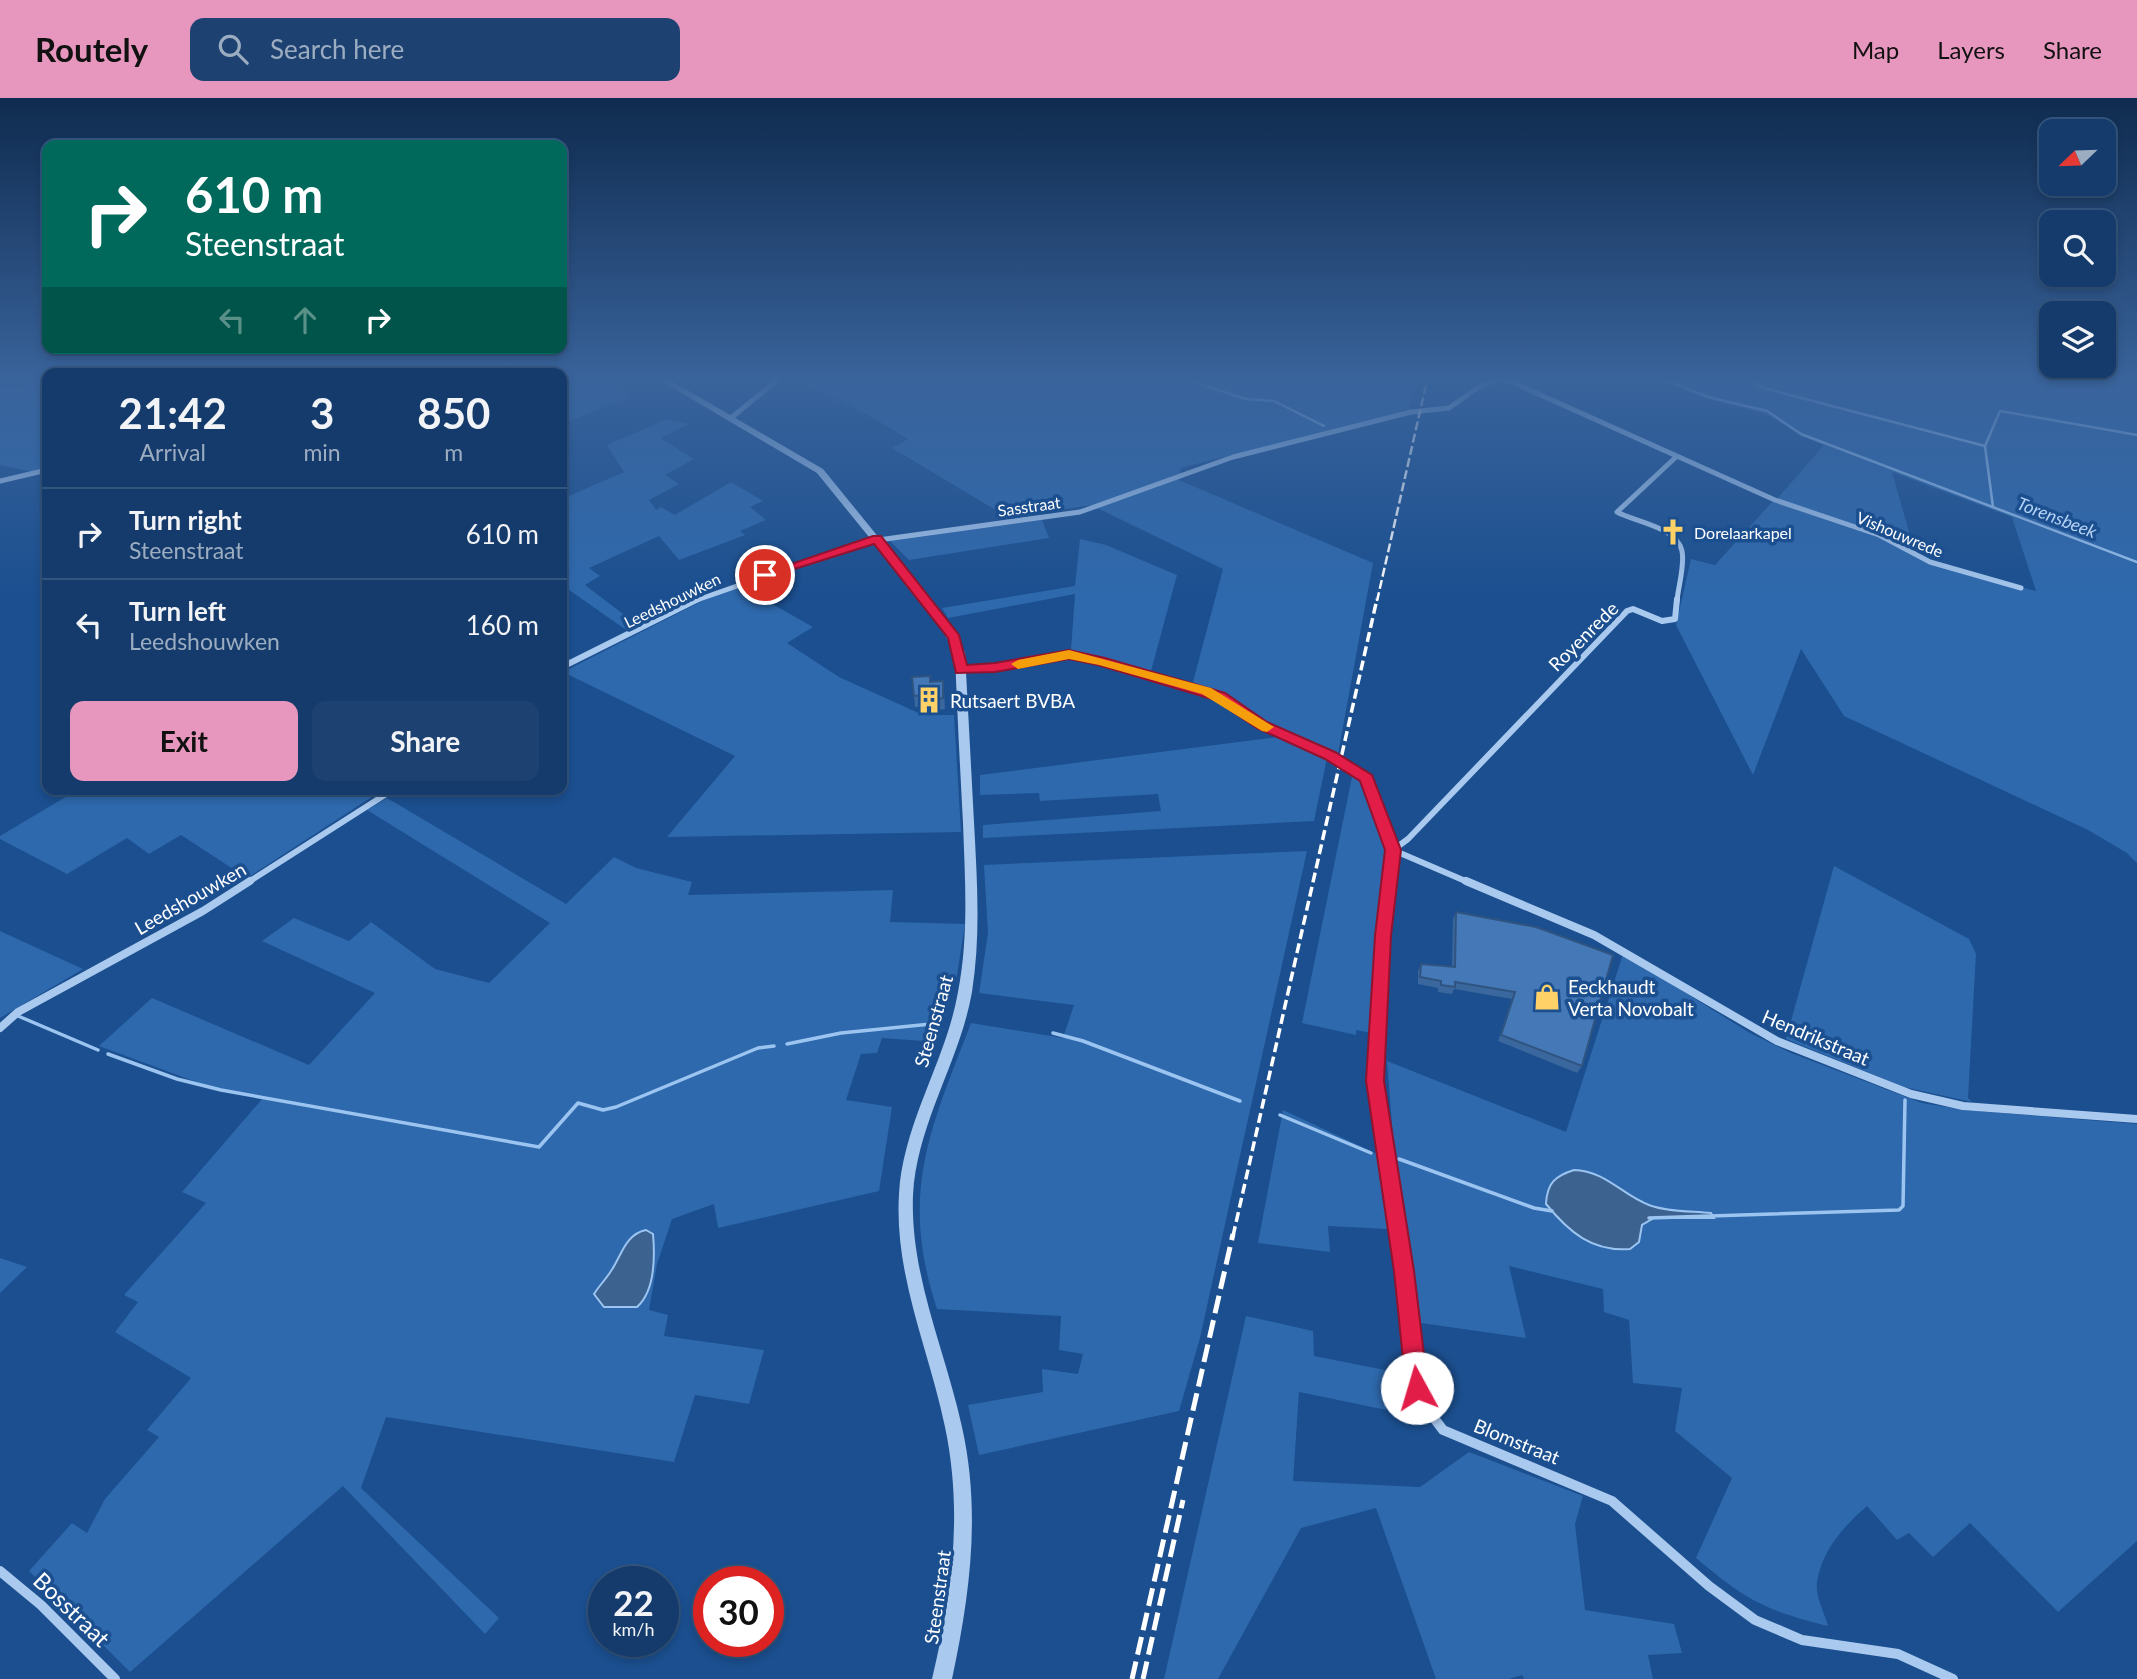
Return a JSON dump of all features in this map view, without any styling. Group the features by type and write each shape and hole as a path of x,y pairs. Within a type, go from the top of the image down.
{"street":[{"name":"Steenstraat","path":"784,450 820,471 877,539 954,638 961,670 972,900 971,952 962,1003 914,1136 906,1195 907,1255 960,1458 964,1545 954,1631 942,1679"},
{"name":"Sasstraat","path":"877,539 1080,512 1209,464 1266,450"},
{"name":"Vishouwrede","path":"1661,450 1775,500 1879,534 1930,562 2021,588"},
{"name":"Royenrede","path":"1393,850 1408,839 1627,611 1633,609 1662,621 1675,619 1682,552 1680,543 1669,534 1617,512 1676,457"},
{"path":"0,481 42,471"},
{"name":"Leedshouwken","path":"567,665 711,593 877,539"},
{"name":"Blomstraat","path":"961,670 995,668 1069,654 1206,691 1262,725 1360,772 1371,785 1393,850 1383,936 1375,1081 1404,1271 1417,1388 1428,1412 1443,1430 1612,1501 1709,1586 1755,1620 1802,1640 1898,1654 1953,1679"},
{"name":"Leedshouwken","path":"0,1028 18,1012 203,911 385,795"},
{"name":"Hendrikstraat","path":"1393,850 1594,935 1777,1041 1911,1094 1963,1105 2137,1119"},
{"name":"Bosstraat","path":"0,1571 41,1605 114,1679"}],"shaded area":[{"path":"0,450 42,450 42,469 32,472 0,465"},
{"path":"610,450 679,450 694,459 665,475 679,484 649,500 656,510 661,507 675,515 731,482 763,501 750,507 766,520 740,531 745,535 679,560 659,536 589,568 600,576 585,585 639,626 629,632 567,589 567,497 624,472"},
{"path":"895,450 1252,450 1181,468 1179,480 1373,563 1338,754 1256,716 1227,696 1193,682 1223,569 1091,505 1009,518"},
{"path":"1820,450 2137,450 2137,863 2127,853 2088,830 1844,716 1801,649 1753,775 1676,625 1691,559 1715,565 1773,501 1877,536 1928,563 2036,591 2012,517 1892,472 1915,553 1896,542 1777,499"},
{"path":"1042,520 1049,538 909,560 889,540"},
{"path":"1080,539 1106,545 1177,575 1151,671 1071,650 1075,594 948,618 942,608 1075,586"},
{"path":"740,586 813,627 787,643 839,677 923,715 954,715 961,832 667,837 735,756 567,674 567,670 704,600"},
{"path":"1278,737 1327,758 1314,821 983,838 983,825 1161,811 1158,794 1040,801 1039,793 980,795 980,775"},
{"path":"1353,772 1362,777 1368,787 1388,840 1372,1033 1356,1030 1356,1035 1302,1023"},
{"path":"69,795 375,795 247,878 181,835 149,854 127,838 67,874 0,839 0,836"},
{"path":"387,798 566,904 614,857 636,868 692,882 688,895 893,890 890,922 965,924 957,975 938,1042 882,1038 877,1053 861,1054 846,1100 892,1107 879,1191 718,1228 714,1204 672,1219 657,1264 649,1310 668,1315 664,1336 764,1350 749,1404 695,1395 674,1462 386,1417 361,1488 499,1618 485,1634 343,1486 130,1672 29,1571 72,1523 87,1533 105,1499 159,1437 147,1430 191,1378 115,1332 138,1302 124,1295 206,1203 182,1192 263,1098 207,1086 99,1046 152,998 309,1065 375,993 262,941 294,918 349,941 371,922 435,969 489,983 550,923 367,810"},
{"path":"1307,851 1200,1338 1179,1411 979,1455 968,1405 1043,1392 1042,1369 1078,1374 1083,1354 1059,1350 1061,1316 937,1309 926,1268 920,1196 924,1163 943,1097 971,1023 1063,1038 1074,1005 979,993 988,933 984,865"},
{"path":"1834,866 1969,939 1976,954 1968,1098 1972,1102 1904,1087 1786,1039"},
{"path":"0,931 83,969 0,1018"},
{"path":"1623,954 1750,1033 1791,1053 1922,1103 1965,1110 2137,1124 2137,1541 2058,1612 1970,1523 1933,1557 1909,1533 1897,1540 1867,1506 1835,1540 1819,1571 1817,1594 1828,1626 1771,1609 1743,1594 1696,1558 1732,1478 1675,1431 1682,1388 1633,1383 1629,1320 1604,1312 1603,1289 1509,1266 1526,1338 1421,1323 1394,1151 1387,1061 1566,1132"},
{"path":"1283,1110 1377,1154 1388,1229 1328,1226 1330,1252 1258,1243"},
{"path":"1574,1170 1595,1174 1649,1205 1711,1213 1714,1218 1654,1218 1642,1225 1639,1242 1630,1249 1604,1247 1582,1238 1563,1223 1546,1204 1553,1181"},
{"path":"646,1230 653,1234 654,1253 650,1283 643,1300 637,1307 604,1307 594,1294 628,1241"},
{"path":"0,1258 27,1267 0,1293"},
{"path":"1246,1316 1313,1331 1314,1356 1405,1374 1411,1415 1299,1392 1293,1481 1420,1487 1469,1452 1583,1496 1575,1524 1585,1610 1674,1624 1682,1653 1648,1655 1653,1679 1524,1679 1522,1675 1509,1679 1436,1679 1376,1508 1301,1528 1218,1679 1164,1679"}],"building":[{"path":"930,676 930,682 943,681 943,698 924,700 924,695 914,696 912,677"},
{"name":"Eeckhaudt Verta Novobalt","path":"1456,912 1536,927 1613,955 1582,1066 1501,1035 1515,992 1455,982 1455,987 1441,985 1441,981 1420,977 1421,964 1455,967"}],"waterway":[{"name":"Torensbeek","path":"1842,450 2137,562"},
{"path":"1985,450 1993,507"},
{"path":"18,1016 98,1050"},
{"path":"787,1044 841,1033 941,1023"},
{"path":"1053,1033 1083,1041 1240,1101"},
{"path":"108,1054 177,1079 221,1090 539,1147 578,1103 603,1110 616,1107 758,1048 774,1046"},
{"path":"1649,1218 1899,1210 1903,1206 1905,1100"},
{"path":"1280,1115 1371,1153"},
{"path":"1399,1159 1534,1208 1552,1211"}],"railway":[{"path":"1377,601 1411,450"},
{"path":"1233,1236 1377,599"},
{"path":"1132,1679 1233,1234"},
{"path":"1143,1679 1183,1500"}],"slow traffic":[{"path":"1018,664 1069,654 1100,661 1206,691 1267,727"}],"place":[{"name":"Dorelaarkapel","path":"1673,532"},
{"name":"Rutsaert BVBA","path":"929,700"},
{"name":"Eeckhaudt Verta Novobalt","path":"1547,997"}],"route":[{"path":"765,575 877,539 954,638 960,653 961,670 1016,665 1069,654 1100,661 1220,697 1262,725 1330,755 1367,778 1393,850 1383,936 1375,1081 1404,1271 1417,1388"}]}
